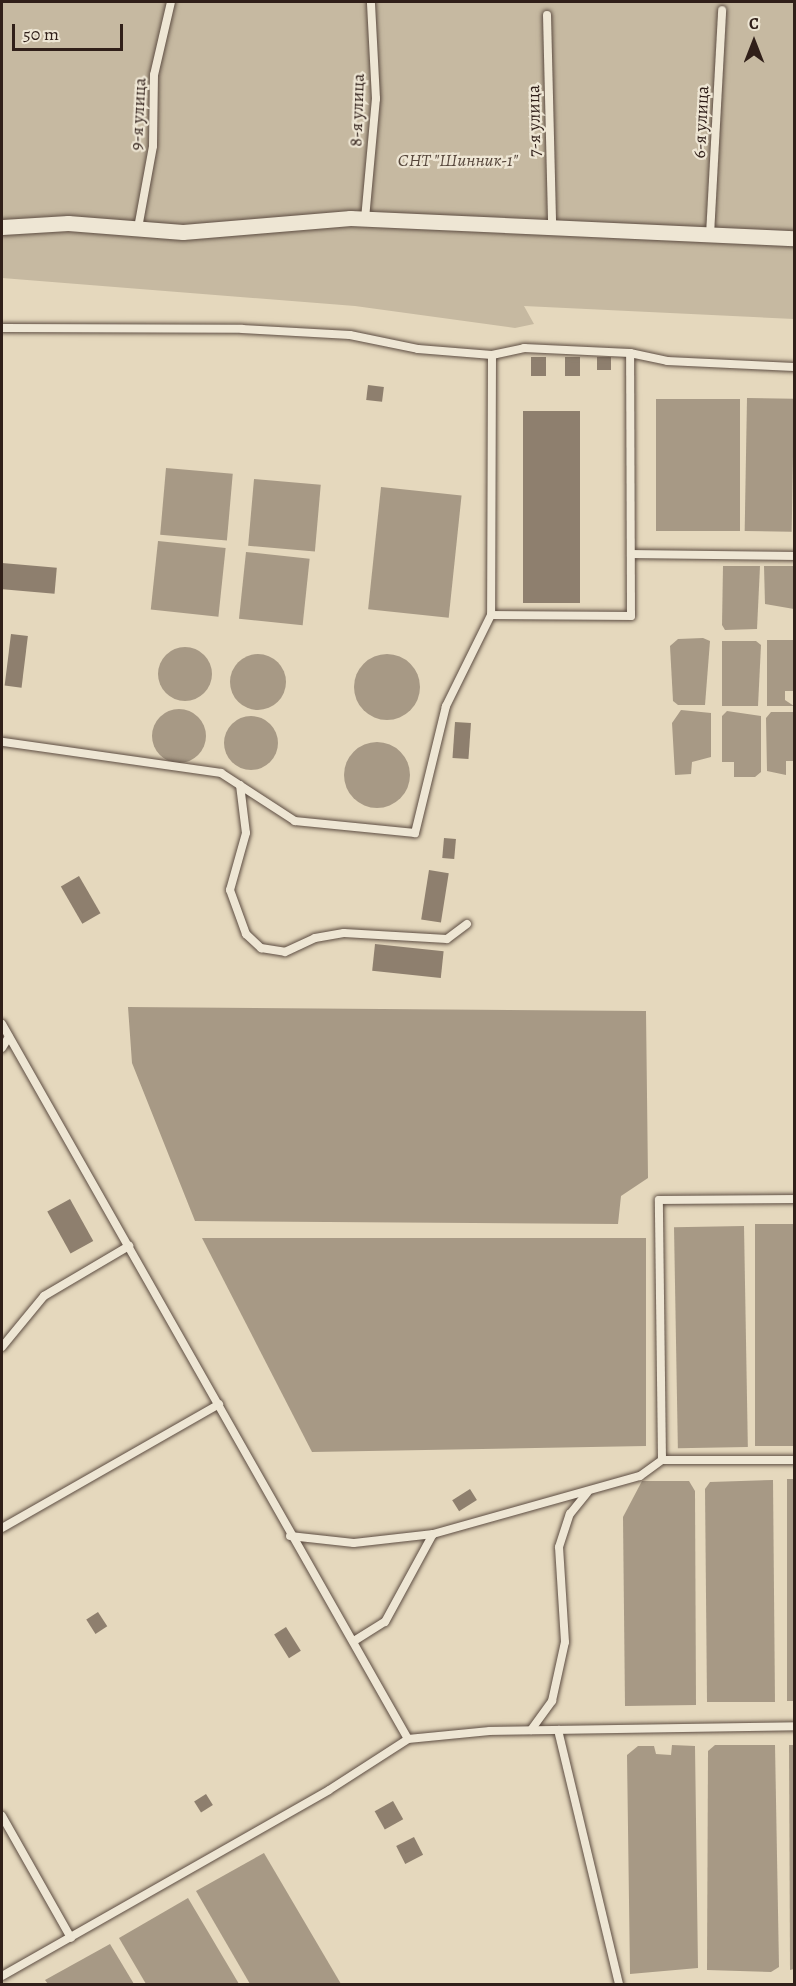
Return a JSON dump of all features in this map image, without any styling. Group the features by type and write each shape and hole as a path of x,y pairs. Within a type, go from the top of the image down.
{"street":[{"path":"2,227 68,223 183,231 365,219 710,237 795,238"}],"lane":[{"name":"9-я улица","path":"138,228 153,146 154,75 171,2"},
{"name":"8-я улица","path":"365,219 376,99 371,2"},
{"name":"6-я улица","path":"710,237 722,10"},
{"name":"7-я улица","path":"547,15 552,227"},
{"path":"2,328 242,329 350,335 418,349 492,355 524,348 630,353 667,362 795,367"},
{"path":"491,615 631,616 630,353"},
{"path":"2,742 221,773 295,821 415,833 446,706 491,615 492,355"},
{"path":"632,554 795,556"},
{"path":"240,785 246,833 230,890 246,934 261,948 285,952 315,938 344,933 447,939 467,924"},
{"path":"2,1024 219,1404 290,1536 354,1641 408,1740"},
{"path":"2,1048 9,1037"},
{"path":"662,1460 659,1200 795,1199"},
{"path":"2,1347 44,1296 129,1246"},
{"path":"2,1528 219,1404"},
{"path":"290,1536 354,1543 433,1534 640,1476 662,1460 795,1460"},
{"path":"531,1730 552,1701 566,1642 559,1546 570,1514 589,1491"},
{"path":"354,1641 385,1622 433,1534"},
{"path":"2,1976 71,1938 408,1740 531,1730 795,1726"},
{"path":"558,1730 619,1984"},
{"path":"2,1816 71,1938"}],"green space":[{"name":"СНТ \"Шинник-1\"","path":"2,2 794,2 794,319 524,306 534,324 515,328 355,306 2,278"}],"shaded area":[{"path":"747,398 794,399 792,532 745,531"},
{"path":"656,399 740,399 740,531 656,531"},
{"path":"166,468 233,474 227,541 160,535"},
{"path":"254,479 321,485 315,552 248,546"},
{"path":"381,487 462,495 449,618 368,609"},
{"path":"158,541 226,548 218,617 151,610"},
{"path":"246,552 310,559 303,625 239,619"},
{"path":"723,566 760,566 757,629 725,630 722,625"},
{"path":"764,566 794,566 794,609 765,604"},
{"path":"703,638 710,641 705,705 678,705 673,701 670,646 678,639"},
{"path":"767,640 794,640 794,691 785,691 785,700 794,706 767,706"},
{"path":"722,641 756,641 761,645 758,706 722,706"},
{"path":"180,647 190,647 204,655 210,664 212,674 210,684 204,693 190,701 180,701 163,689 158,679 158,669 170,652"},
{"path":"258,654 273,659 281,667 286,682 281,697 273,705 258,710 243,705 235,697 230,682 235,667 243,659"},
{"path":"380,654 394,654 406,659 415,668 420,687 418,700 411,711 394,720 380,720 368,715 359,706 354,694 354,680 359,668 368,659"},
{"path":"179,709 189,711 198,717 204,726 206,736 204,746 198,755 189,761 179,763 169,761 160,755 154,746 152,736 154,726 160,717 169,711"},
{"path":"681,710 711,713 711,757 692,762 691,774 675,775 672,723"},
{"path":"727,711 761,716 761,772 755,777 734,777 734,762 722,762 722,716"},
{"path":"771,712 794,712 794,761 786,761 786,775 767,771 766,718"},
{"path":"251,716 261,718 270,724 276,733 278,743 276,753 270,762 261,768 251,770 241,768 232,762 226,753 224,743 226,733 232,724 241,718"},
{"path":"370,742 384,742 396,747 405,756 410,775 408,788 401,799 384,808 370,808 358,803 349,794 344,782 344,768 349,756 358,747"},
{"path":"128,1007 646,1011 648,1178 621,1196 618,1224 195,1221 132,1063"},
{"path":"755,1224 794,1224 794,1446 755,1446"},
{"path":"744,1226 748,1447 678,1448 674,1227"},
{"path":"202,1238 646,1238 646,1446 312,1452"},
{"path":"787,1479 794,1479 794,1701 787,1701"},
{"path":"773,1480 775,1702 707,1702 705,1489 710,1482"},
{"path":"642,1481 689,1481 695,1491 696,1705 625,1706 623,1517"},
{"path":"672,1745 695,1746 698,1968 630,1974 627,1755 638,1746 654,1746 656,1754 671,1755"},
{"path":"715,1745 775,1745 779,1967 771,1972 707,1970 708,1751"},
{"path":"789,1745 794,1745 794,1969 790,1970"},
{"path":"264,1853 341,1984 250,1984 196,1891"},
{"path":"188,1898 239,1984 146,1984 119,1938"},
{"path":"110,1944 134,1984 48,1984 45,1980"}],"building":[{"path":"531,357 546,357 546,376 531,376"},
{"path":"565,357 580,357 580,376 565,376"},
{"path":"597,357 611,357 611,370 597,370"},
{"path":"368,385 384,387 382,402 366,400"},
{"path":"523,411 580,411 580,603 523,603"},
{"path":"2,563 57,568 55,594 2,589"},
{"path":"11,634 28,636 22,688 5,686"},
{"path":"455,722 471,723 468,759 452,758"},
{"path":"444,838 456,839 454,859 442,858"},
{"path":"429,870 449,873 441,923 421,919"},
{"path":"79,876 100,913 82,924 61,886"},
{"path":"375,944 444,951 441,978 372,971"},
{"path":"70,1199 93,1241 71,1254 47,1212"},
{"path":"470,1489 477,1500 459,1511 452,1500"},
{"path":"98,1612 107,1626 96,1634 86,1620"},
{"path":"286,1627 301,1651 289,1658 274,1634"},
{"path":"206,1794 213,1805 201,1812 194,1801"},
{"path":"393,1801 403,1819 385,1830 375,1811"},
{"path":"414,1837 423,1855 405,1864 396,1846"}]}
